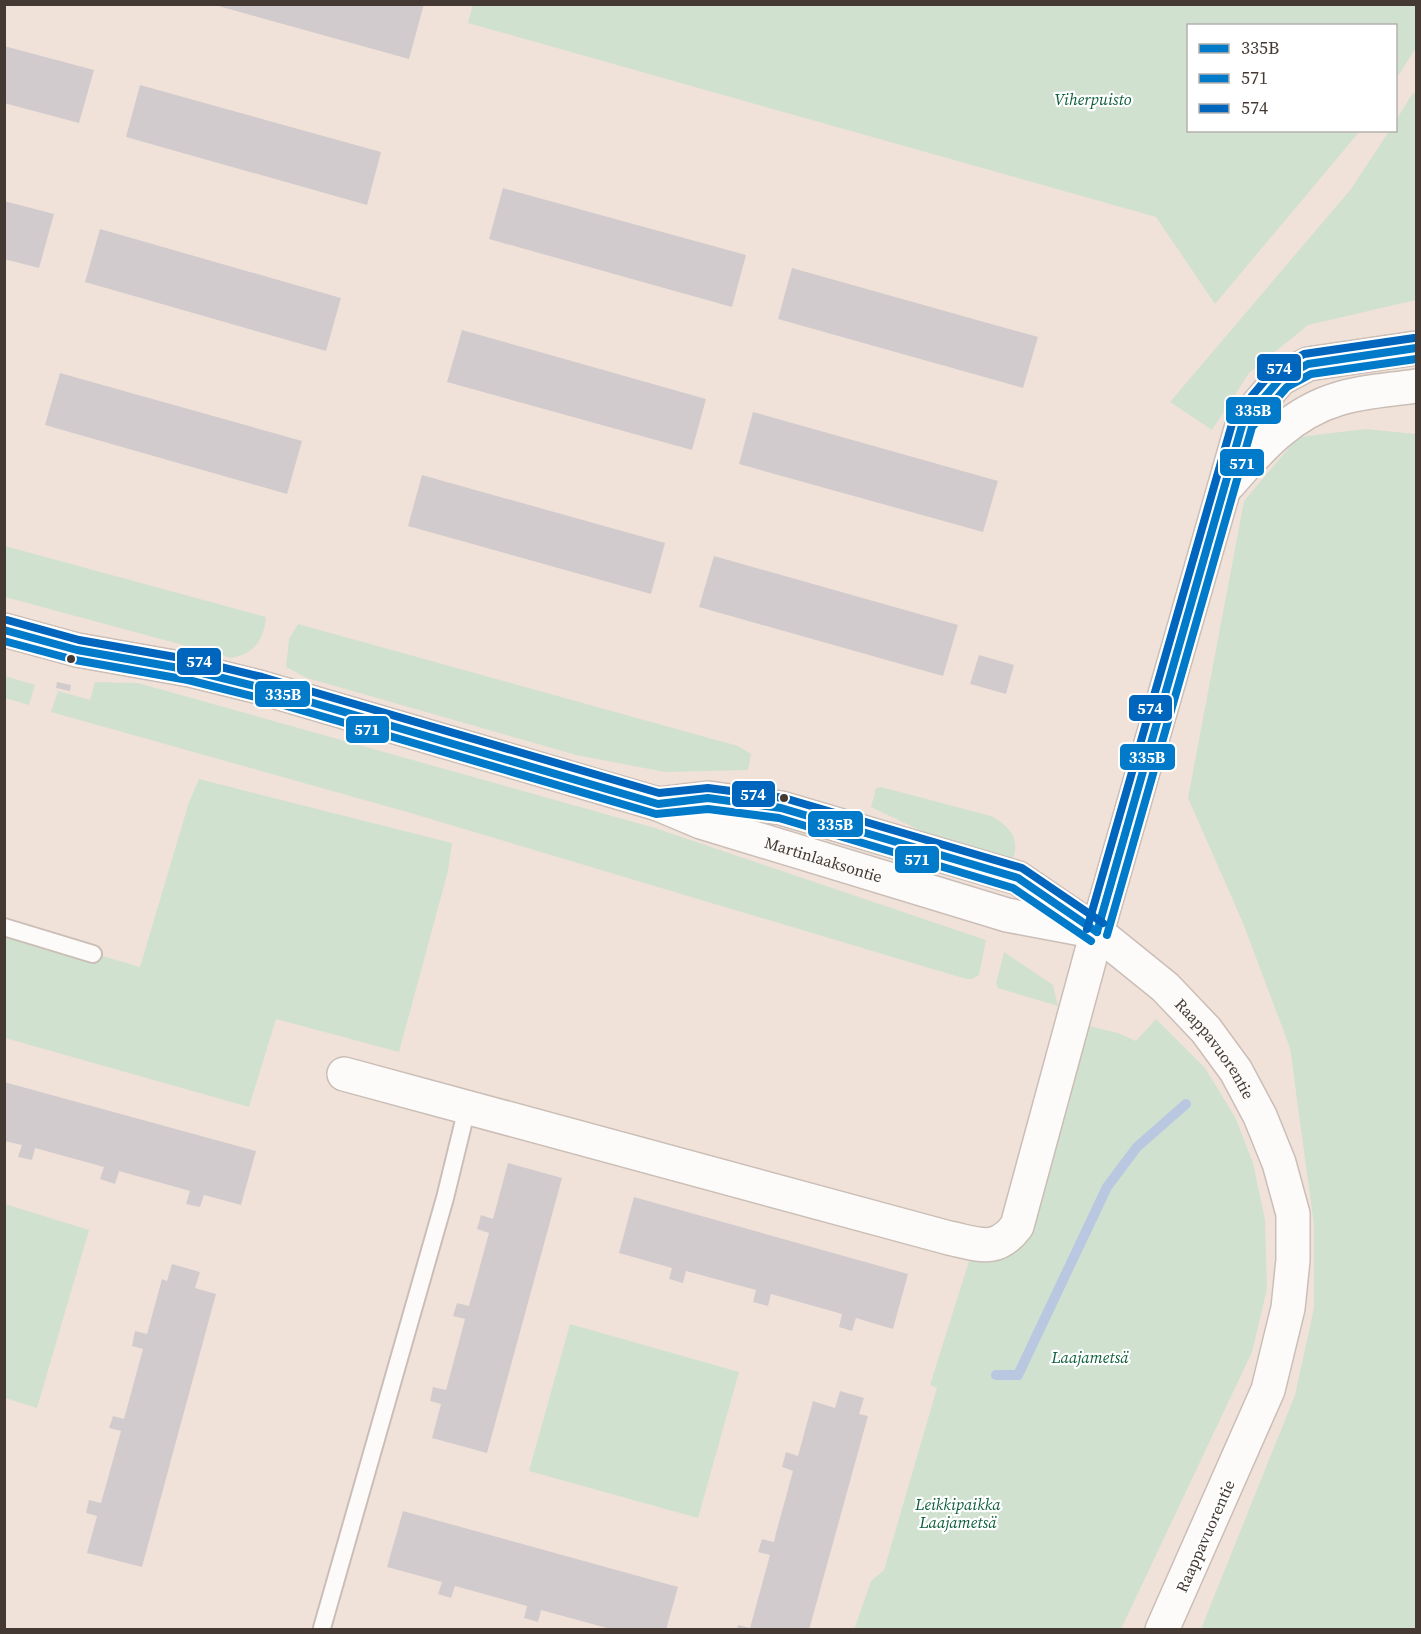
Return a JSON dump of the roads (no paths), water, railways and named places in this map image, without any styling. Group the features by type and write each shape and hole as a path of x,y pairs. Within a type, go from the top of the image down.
{"street":[{"path":"344,1074 949,1238 992,1246 1007,1239 1017,1226 1097,932 1243,422 1280,379 1308,364 1416,348"},
{"path":"1222,492 1266,441 1302,414 1338,398 1416,386"},
{"name":"Martinlaaksontie","path":"4,630 77,650 190,670 259,687 658,804 701,822 1007,915 1097,932"},
{"name":"Raappavuorentie","path":"1097,932 1165,987 1206,1030 1236,1071 1260,1116 1279,1163 1293,1215 1293,1260 1288,1308 1268,1390 1162,1629"}],"lane":[{"path":"4,927 93,954"},
{"path":"322,1628 445,1198 467,1108"}],"waterway":[{"path":"996,1375 1018,1375 1107,1187 1137,1147 1186,1104"}],"park label":[{"name":"Viherpuisto","path":"1093,99"},
{"name":"Laajametsä","path":"1090,1357"},
{"name":"Leikkipaikka Laajametsä","path":"958,1513"}]}
